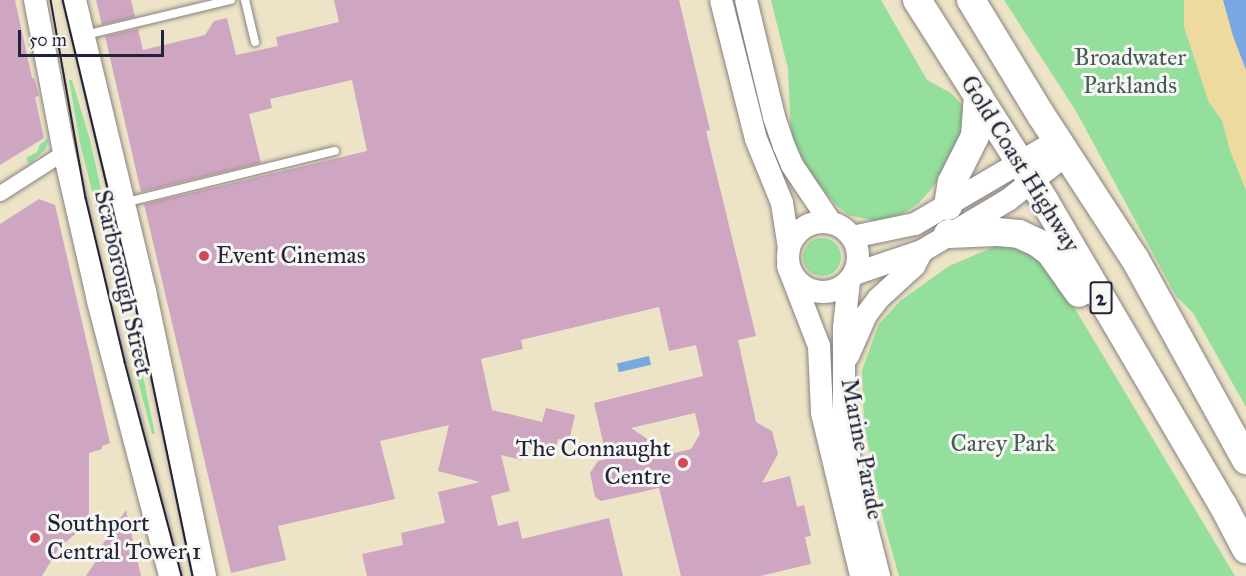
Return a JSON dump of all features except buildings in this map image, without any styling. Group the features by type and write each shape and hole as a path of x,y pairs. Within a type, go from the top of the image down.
{"highway":[{"name":"Gold Coast Highway","path":"917,0 1026,172 1246,549"},
{"name":"Gold Coast Highway","path":"971,0 1135,259 1246,460"},
{"path":"978,95 975,136 952,182 948,220 997,232 1019,234 1050,252 1146,396 1168,415"}],"street":[{"name":"Scarborough Street","path":"35,0 64,152 119,384 170,576"},
{"name":"Scarborough Street","path":"75,0 161,365 185,491 205,576"},
{"name":"Marine Parade","path":"721,0 756,140 782,203 789,257 819,345 822,413 861,576"},
{"path":"746,0 774,117 784,146 792,165 831,223 852,237 858,255 852,277"},
{"path":"843,369 866,315 878,299 914,266 922,251 948,220 1063,147"},
{"path":"0,193 64,152"},
{"path":"852,237 915,224 948,220"},
{"path":"831,223 820,222 800,230 789,257 800,284 809,290 831,292 852,277 922,251"},
{"name":"Marine Parade","path":"852,277 843,369 846,439 866,534 879,576"}],"lane":[{"path":"84,35 231,0"},
{"path":"245,0 255,42"},
{"path":"123,203 335,151"}],"green space":[{"path":"771,0 881,0 927,80 951,93 960,103 965,112 966,126 954,156 918,204 904,213 875,221 848,215 835,204 808,172 791,137 788,69"},
{"name":"Broadwater Parklands","path":"1004,0 1184,0 1184,26 1209,102 1222,120 1230,150 1246,190 1246,407 1193,313 1176,296 1076,111"},
{"path":"69,80 72,80 90,140 119,269 112,271 80,143"},
{"path":"49,138 45,150 29,164 26,158 37,152 40,144"},
{"path":"822,238 835,244 841,257 835,270 822,276 809,270 803,257 809,244"},
{"name":"Carey Park","path":"1001,244 1035,256 1053,272 1235,576 899,576 884,523 864,425 862,370 879,324 900,301 949,266"},
{"path":"132,323 155,434 152,434 123,325"}],"sand":[{"path":"1184,0 1223,0 1246,70 1246,190 1230,150 1222,120 1209,102 1184,26"}],"water":[{"path":"1223,0 1246,0 1246,70 1233,36"},
{"path":"649,356 651,365 619,372 617,363"}],"tram line":[{"path":"51,0 86,198 125,362 182,576"},
{"path":"63,0 143,335 193,576"}],"place":[{"name":"Event Cinemas","path":"204,256"},
{"name":"The Connaught Centre","path":"683,463"},
{"name":"Southport Central Tower 1","path":"35,538"}]}
